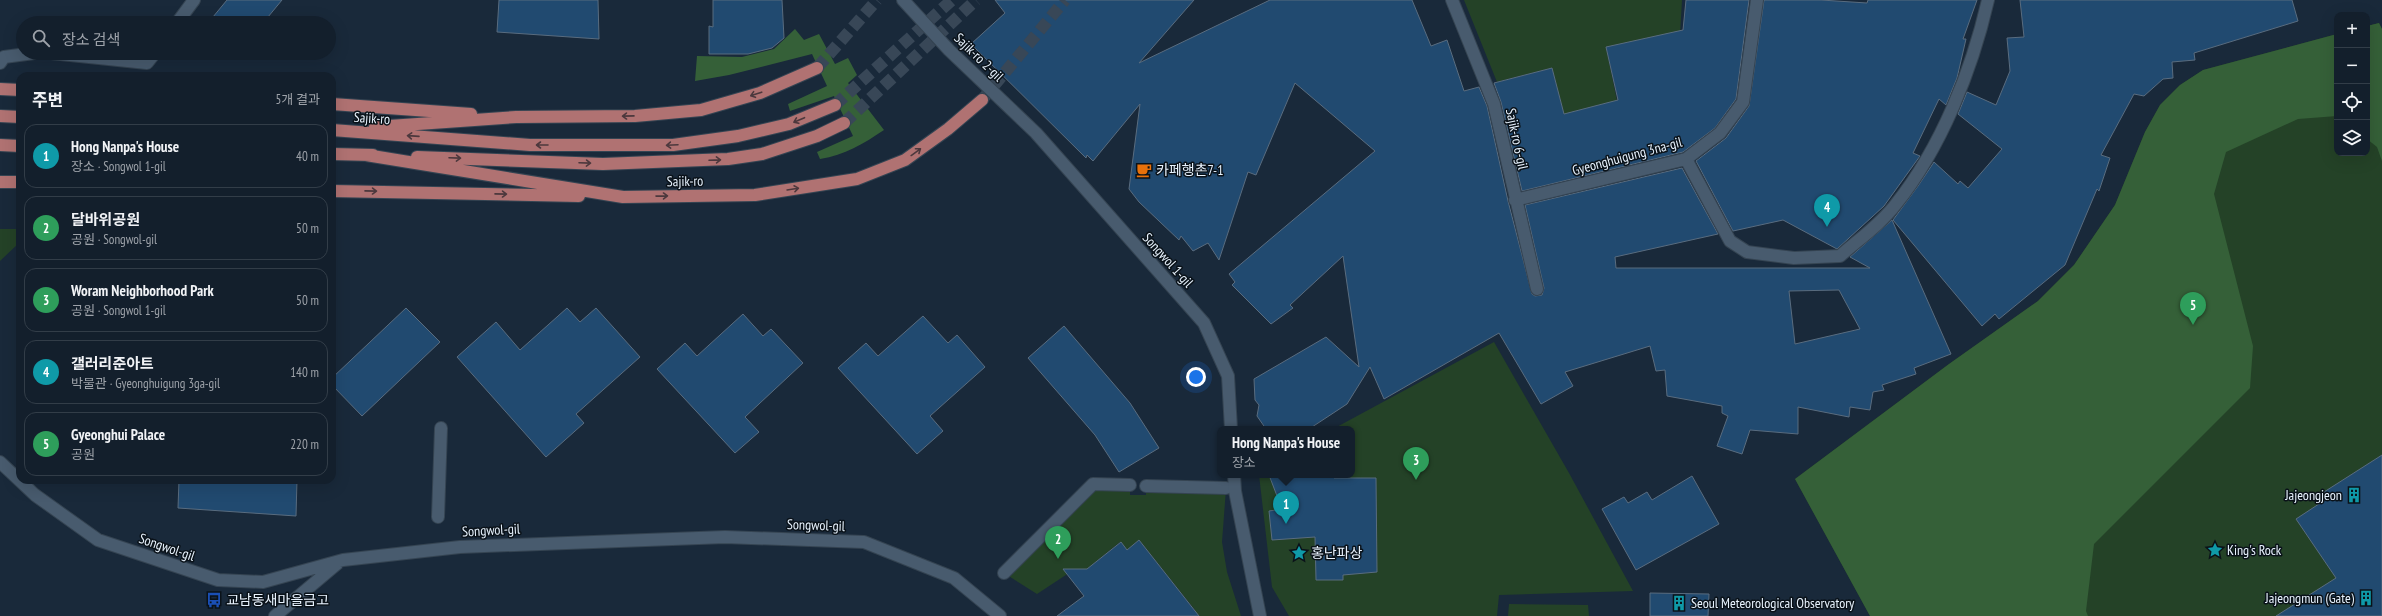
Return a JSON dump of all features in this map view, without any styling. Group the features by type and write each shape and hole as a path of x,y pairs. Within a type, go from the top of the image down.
{"main road":[{"name":"Sajik-ro","path":"336,130 516,117 635,116 701,110 760,93 817,68"},
{"path":"0,89 16,90"},
{"name":"Sajik-ro","path":"366,155 623,197 755,195 857,179 905,160 948,129 982,100"},
{"path":"336,104 516,117"},
{"name":"Sajik-ro","path":"336,130 530,145 674,145 738,136 789,124 835,104"},
{"path":"0,116 16,117"},
{"name":"Sajik-ro","path":"336,154 603,164 728,159 762,154 817,136 844,123"},
{"path":"0,145 16,146"},
{"path":"0,182 16,182"},
{"path":"336,191 623,197"}],"street":[{"path":"182,16 194,0"},
{"name":"Sajik-ro 2-gil","path":"903,0 949,50 1036,133"},
{"name":"Sajik-ro 6-gil","path":"1452,0 1494,104 1515,200 1537,289"},
{"name":"Gyeonghuigung 3na-gil","path":"1515,200 1686,159 1720,132 1743,102 1757,0"},
{"path":"1686,159 1730,241 1747,252 1794,258 1840,256 1896,205 1935,147 1963,82 1988,0"},
{"path":"0,63 4,58 16,56"},
{"path":"113,60 148,64 151,60"},
{"name":"Songwol 1-gil","path":"1036,133 1204,323 1228,376 1231,426"},
{"path":"438,516 441,428"},
{"name":"Songwol-gil","path":"0,462 16,477"},
{"path":"1234,478 1235,491 1260,616"},
{"name":"Songwol-gil","path":"24,484 35,494 98,540 218,580 263,582 343,560 460,547 592,540 725,537 864,542 954,578 1000,616"},
{"path":"1004,573 1093,484 1130,486"},
{"path":"1146,486 1226,488"},
{"path":"275,616 343,560"}],"green space":[{"path":"1464,0 1682,0 1679,53 1606,47 1617,101 1564,114 1552,68 1497,82"},
{"path":"2379,23 2382,29 2382,616 1870,616 1795,479 1949,364 2038,301 2074,265 2115,205 2145,132 2160,105 2180,85 2203,70 2334,35 2334,156 2370,156 2370,25"},
{"path":"2379,23 2382,29 2382,161 2377,147 2370,141 2370,25"},
{"path":"795,29 804,40 819,34 835,64 848,58 857,75 848,83 884,130 854,148 838,155 820,159 817,152 853,136 834,96 790,111 788,104 827,86 812,54 729,75 695,81 697,56 742,57 774,49"},
{"path":"2334,35 2334,116 2298,119 2226,152 2214,194 2253,346 2250,388 2094,544 2086,611 2088,616 1870,616 1795,479 1949,364 2038,301 2074,265 2115,205 2145,132 2160,105 2180,85 2203,70"},
{"path":"0,229 16,229 16,246 0,261"},
{"path":"1494,342 1569,473 1633,591 1499,595 1497,616 1289,616 1272,587 1259,478 1355,478 1355,426 1339,426"},
{"path":"1093,484 1130,485 1130,495 1146,495 1146,486 1226,489 1222,542 1227,572 1241,616 1188,616 1195,610 1139,540 1127,550 1120,542 1087,569 1075,569 1037,594 1004,573"},
{"path":"1509,604 1588,605 1589,616 1508,616"}],"building":[{"path":"227,0 282,0 269,16 214,16"},
{"path":"499,0 598,0 599,39 497,32"},
{"path":"713,0 782,0 784,38 772,48 748,54 709,54 709,26 713,27"},
{"path":"995,0 1194,0 1139,63 1270,0 1412,0 1431,46 1447,40 1464,91 1479,87 1487,106 1508,201 1532,294 1535,296 1542,295 1544,288 1525,205 1682,168 1718,234 1615,257 1616,268 1870,268 1850,257 1892,220 1951,354 1914,368 1916,374 1882,385 1884,390 1873,392 1870,410 1850,407 1849,417 1798,407 1798,434 1750,430 1742,454 1717,446 1728,416 1722,413 1722,406 1667,396 1665,370 1656,371 1650,346 1565,372 1573,386 1541,404 1499,333 1384,399 1370,367 1347,404 1314,426 1264,426 1257,416 1259,405 1255,400 1254,379 1326,337 1359,367 1343,256 1290,305 1293,308 1271,324 1232,285 1235,282 1229,274 1375,151 1295,83 1256,175 1248,172 1219,260 1208,243 1193,251 1181,236 1179,240 1139,202 1129,189 1140,104 1093,161 1087,155 1086,158 971,44 1005,13","holes":["1839,290 1860,329 1795,344 1789,291"]},
{"path":"1686,0 1749,0 1736,99 1715,128 1683,152 1522,191 1501,102 1494,83 1552,68 1564,114 1618,100 1606,47 1683,30"},
{"path":"1764,0 1821,0 1867,3 1868,0 1977,0 1963,39 1966,39 1957,78 1946,105 1939,99 1913,153 1920,156 1884,206 1837,249 1783,220 1733,231 1696,161 1726,138 1749,106"},
{"path":"2020,0 2292,0 2298,21 2194,53 2195,60 2172,62 2173,78 2163,79 2144,96 2134,94 2101,155 2110,158 2099,191 2097,189 2065,265 1999,319 1995,314 1982,326 1893,220 1934,162 1958,184 1960,181 1968,188 2002,149 1958,114 1967,92 1996,105 2010,71 2007,38 2024,37"},
{"path":"406,308 440,342 362,416 336,389 336,374"},
{"path":"567,308 580,322 596,308 640,357 576,414 584,423 546,457 457,357 496,322 520,350"},
{"path":"743,314 763,336 771,329 803,363 745,417 759,432 735,453 657,369 685,343 697,356"},
{"path":"923,316 948,343 957,335 985,367 930,416 943,431 917,454 838,368 866,343 878,356"},
{"path":"1064,326 1130,403 1159,448 1119,472 1095,435 1028,358"},
{"path":"2382,455 2382,616 2276,616 2336,578 2296,519 2328,498 2324,492"},
{"path":"1692,476 1719,524 1636,570 1602,509 1624,497 1628,503 1647,492 1652,500"},
{"path":"1270,478 1376,478 1377,572 1343,575 1343,580 1316,580 1315,537 1272,540 1269,511 1282,509"},
{"path":"179,484 297,484 296,516 178,508"},
{"path":"1139,540 1199,616 1057,616 1084,596 1063,569 1087,569 1121,542 1127,550"},
{"name":"Seoul Meteorological Observatory","path":"1650,593 1709,594 1708,616 1650,616"}],"tunnel":[{"path":"817,68 877,0"},
{"path":"835,105 952,0"},
{"path":"844,123 976,0"},
{"path":"982,100 1065,0"}],"place":[{"name":"카페행촌7-1","path":"1144,170"},
{"name":"갤러리준아트","path":"1827,227"},
{"name":"Gyeonghui Palace","path":"2193,325"},
{"name":"Woram Neighborhood Park","path":"1416,480"},
{"name":"Jajeongjeon","path":"2354,495"},
{"name":"Hong Nanpa's House","path":"1286,524"},
{"name":"King's Rock","path":"2215,550"},
{"name":"홍난파상","path":"1299,553"},
{"name":"달바위공원","path":"1058,559"},
{"name":"Jajeongmun (Gate)","path":"2366,598"},
{"name":"교남동새마을금고","path":"214,600"},
{"name":"Seoul Meteorological Observatory","path":"1679,603"}]}
